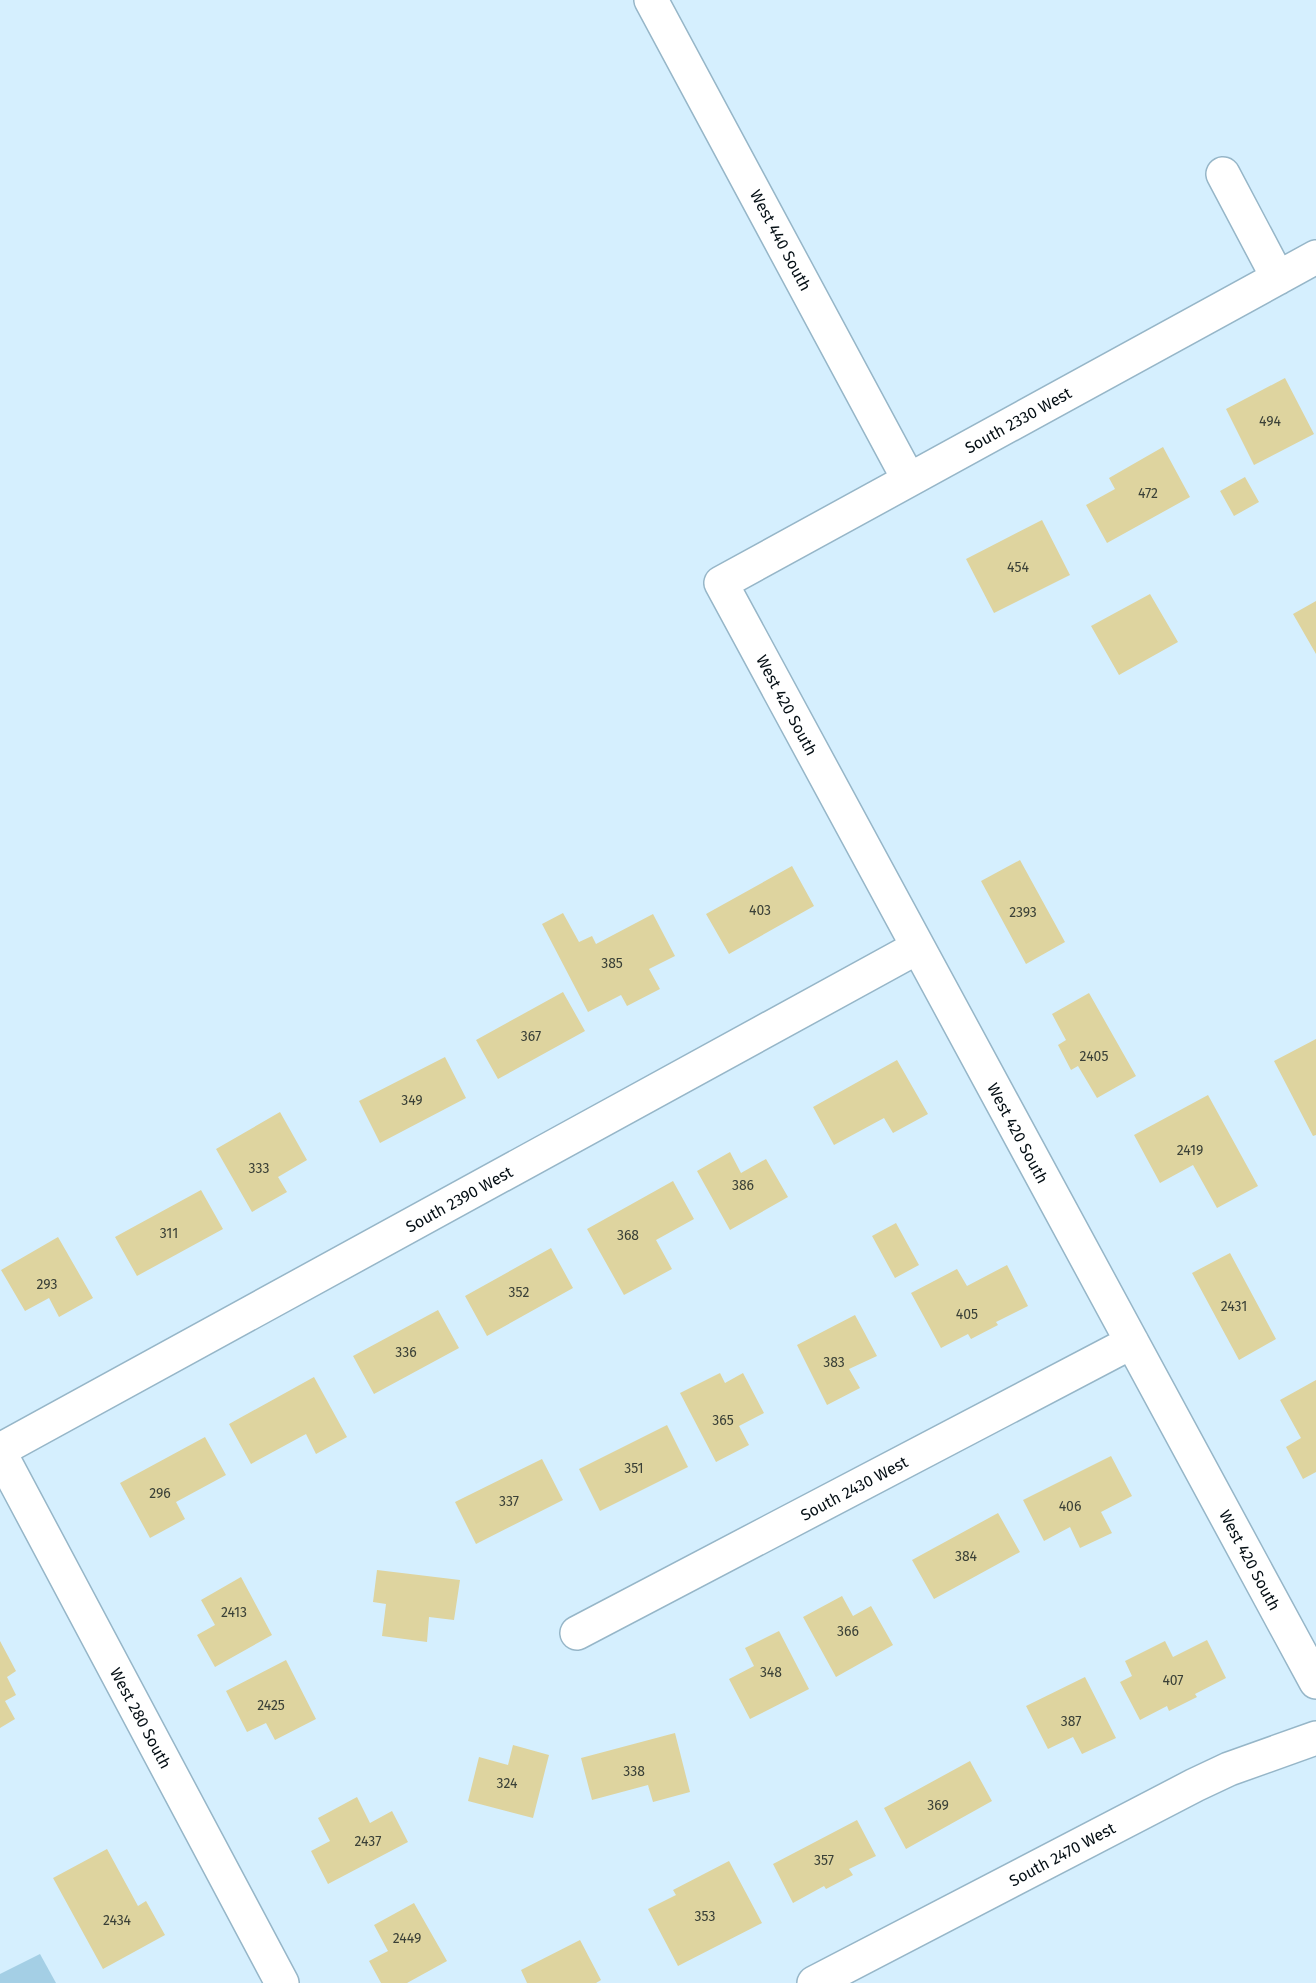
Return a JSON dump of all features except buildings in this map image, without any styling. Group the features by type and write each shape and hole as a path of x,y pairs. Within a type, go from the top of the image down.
{"street":[{"name":"West 440 South","path":"651,0 909,480"},
{"path":"1223,174 1278,278"},
{"name":"South 2330 West","path":"721,583 1316,257"},
{"name":"West 420 South","path":"721,583 1316,1682"},
{"name":"South 2390 West","path":"0,1451 918,947"},
{"name":"South 2430 West","path":"577,1633 1132,1342"},
{"name":"West 280 South","path":"0,1451 282,1983"},
{"name":"South 2470 West","path":"814,1983 1195,1785 1229,1769 1316,1738"}],"shaded area":[{"path":"40,1954 56,1983 0,1983 0,1974"}]}
